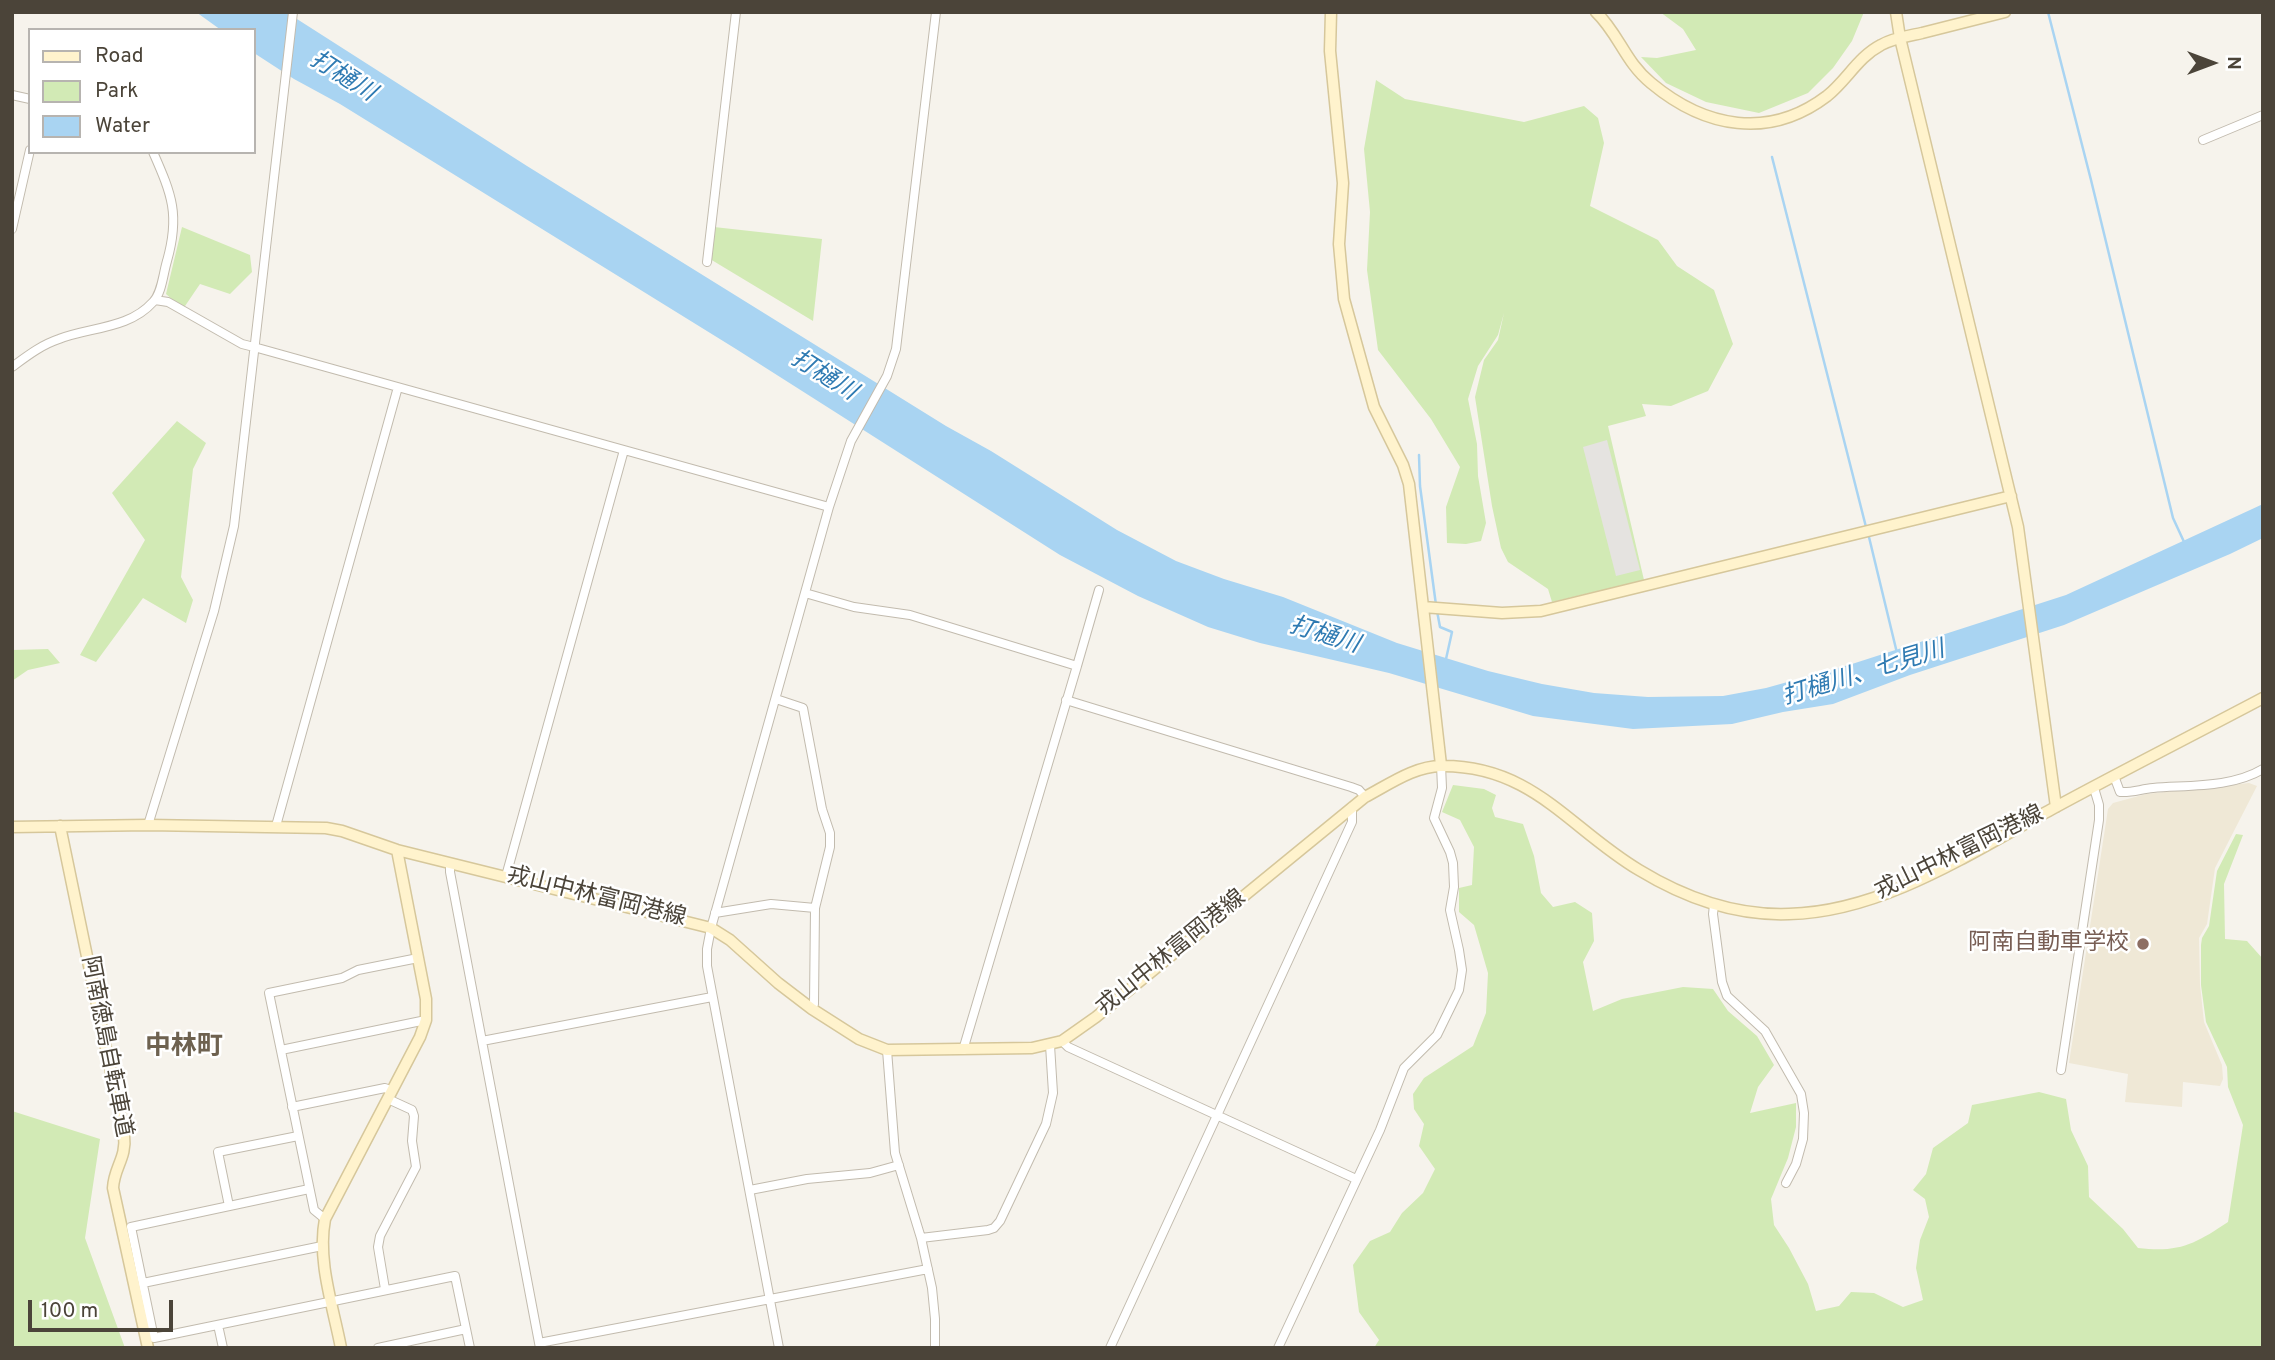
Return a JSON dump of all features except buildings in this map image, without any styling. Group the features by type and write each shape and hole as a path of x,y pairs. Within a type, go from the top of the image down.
{"street":[{"path":"148,825 223,577 234,526 293,12"},
{"path":"707,261 736,12"},
{"path":"779,1348 706,966 707,949 829,507 854,436 887,376 896,349 936,12"},
{"path":"1278,1348 1396,1092 1404,1068 1437,1035 1459,990 1462,971 1450,910 1454,887 1453,863 1434,818 1441,788 1441,765 1409,484 1403,465 1374,407 1344,299 1339,244 1343,183 1330,51 1331,12"},
{"path":"1597,12 1608,23 1628,59 1650,82 1690,110 1710,118 1742,124 1782,120 1802,112 1828,95 1864,55 1884,43 2005,12"},
{"path":"1896,12 1900,38 2018,527 2056,807"},
{"path":"2203,139 2263,116"},
{"path":"12,229 29,154"},
{"path":"12,367 34,351 59,339 123,322 155,300 173,239 174,208 154,154"},
{"path":"155,300 168,302 242,344 829,507"},
{"path":"276,826 398,387"},
{"path":"506,876 624,450"},
{"path":"1423,607 1502,612 1541,611 2011,496"},
{"path":"963,1050 1100,590"},
{"path":"805,593 854,607 910,615 1077,666"},
{"name":"戎山中林富岡港線","path":"12,827 276,826 342,831 397,850 711,928 730,940 812,1009 859,1039 887,1050 1032,1048 1062,1041 1096,1017 1365,797 1401,778 1441,765 1484,771 1511,779 1539,794 1638,870 1681,893 1714,905 1752,913 1827,911 1860,903 1950,864 2263,698"},
{"path":"776,699 803,708 822,809 830,833 830,847 815,908 812,1009"},
{"path":"1066,700 1351,787 1359,790 1365,797"},
{"path":"2114,776 2120,792 2129,793 2148,788 2230,782 2249,777 2263,769"},
{"path":"2061,1070 2099,820 2099,805 2094,788"},
{"path":"1110,1348 1352,822 1352,807"},
{"name":"阿南徳島自転車道","path":"60,826 124,1135 122,1162 114,1173 113,1188 148,1348"},
{"path":"341,1348 322,1246 326,1219 420,1037 426,1020 426,999 397,850"},
{"path":"450,863 539,1345 928,1269"},
{"path":"715,913 771,904 815,908"},
{"path":"1714,905 1722,982 1727,996 1765,1031 1801,1094 1804,1114 1802,1139 1796,1164 1786,1183"},
{"path":"326,1219 314,1210 269,993 418,958"},
{"path":"482,1041 712,997"},
{"path":"281,1050 426,1020"},
{"path":"1062,1041 1068,1047 1356,1179"},
{"path":"921,1238 988,1230 1000,1221 1046,1124 1053,1093 1050,1045"},
{"path":"887,1050 895,1153 928,1269 936,1319 936,1348"},
{"path":"292,1107 384,1088 412,1110 412,1141 417,1163 380,1236 378,1247 385,1289"},
{"path":"229,1206 218,1152 298,1136"},
{"path":"750,1190 807,1179 870,1173 899,1165"},
{"path":"309,1189 131,1227 154,1338 455,1276 470,1348"},
{"path":"143,1283 322,1246"},
{"path":"218,1325 223,1348"},
{"path":"378,1348 466,1329"}],"shaded area":[{"path":"1607,440 1640,570 1616,576 1583,447"},
{"name":"阿南自動車学校","path":"2249,783 2257,786 2215,868 2207,924 2199,938 2204,1022 2222,1065 2223,1079 2220,1086 2183,1082 2182,1107 2125,1102 2128,1074 2069,1063 2108,809 2113,803 2146,794"}],"green space":[{"path":"1660,12 1864,12 1852,41 1833,68 1808,93 1759,113 1706,102 1666,83 1641,57 1657,58 1696,50 1683,29"},
{"path":"1376,80 1405,99 1524,122 1584,106 1598,118 1604,143 1590,206 1658,240 1677,266 1714,290 1733,344 1708,391 1671,406 1642,404 1646,416 1608,426 1644,580 1552,602 1548,589 1508,562 1501,548 1492,506 1475,397 1484,360 1498,340 1504,313 1498,335 1478,366 1468,399 1477,444 1478,476 1486,523 1481,541 1466,544 1447,543 1446,507 1460,467 1431,419 1378,350 1367,270 1370,212 1364,149"},
{"path":"182,227 250,255 252,272 230,294 200,284 183,309 166,294"},
{"path":"714,227 822,239 813,321 710,259"},
{"path":"177,421 206,443 193,469 181,577 193,600 186,623 143,598 96,662 80,655 145,540 112,493"},
{"path":"48,649 60,663 28,670 12,681 12,650"},
{"path":"1453,785 1484,789 1496,795 1492,808 1495,817 1523,824 1534,856 1541,893 1553,907 1575,902 1592,913 1594,941 1583,962 1593,1011 1622,999 1683,987 1713,989 1728,1011 1757,1036 1774,1065 1758,1087 1750,1113 1796,1103 1796,1127 1788,1158 1771,1199 1774,1225 1808,1284 1816,1311 1839,1306 1851,1292 1874,1293 1903,1307 1923,1300 1916,1268 1920,1240 1929,1217 1925,1199 1913,1190 1926,1174 1933,1148 1968,1123 1972,1105 2039,1092 2066,1099 2071,1130 2088,1166 2089,1197 2123,1229 2138,1248 2176,1248 2206,1236 2228,1222 2243,1125 2228,1087 2227,1067 2206,1022 2201,985 2201,945 2209,926 2217,871 2236,834 2243,835 2224,884 2225,939 2247,941 2263,959 2263,1348 1374,1348 1379,1340 1359,1312 1353,1265 1370,1241 1390,1232 1402,1213 1423,1193 1435,1169 1419,1146 1424,1124 1414,1109 1413,1094 1424,1078 1473,1046 1486,1013 1488,973 1474,925 1459,912 1459,888 1472,885 1474,847 1460,820 1442,812"},
{"path":"12,1111 100,1139 85,1238 125,1348 12,1348"}],"water":[{"path":"196,12 286,12 527,166 1117,530 1176,561 1283,597 1397,643 1488,671 1594,693 1648,697 1723,696 1766,688 1852,664 2066,595 2263,504 2263,538 2064,625 1910,675 1833,704 1732,724 1633,729 1533,716 1389,673 1260,643 1208,627 1138,596 1060,555 736,349 340,104 294,79 256,54 256,28 218,28"}],"waterway":[{"path":"2048,12 2173,518 2185,544"},
{"path":"1772,157 1866,527"},
{"path":"1419,455 1420,486 1436,605"},
{"name":"打樋川、七見川","path":"1868,533 1897,653"},
{"path":"1437,611 1440,627 1452,632 1446,659"}],"place":[{"name":"阿南自動車学校","path":"2143,944"}],"district":[{"name":"中林町","path":"184,1049"}],"water label":[{"name":"打樋川","path":"342,78"},
{"name":"打樋川","path":"823,377"},
{"name":"打樋川","path":"1324,637"}]}
